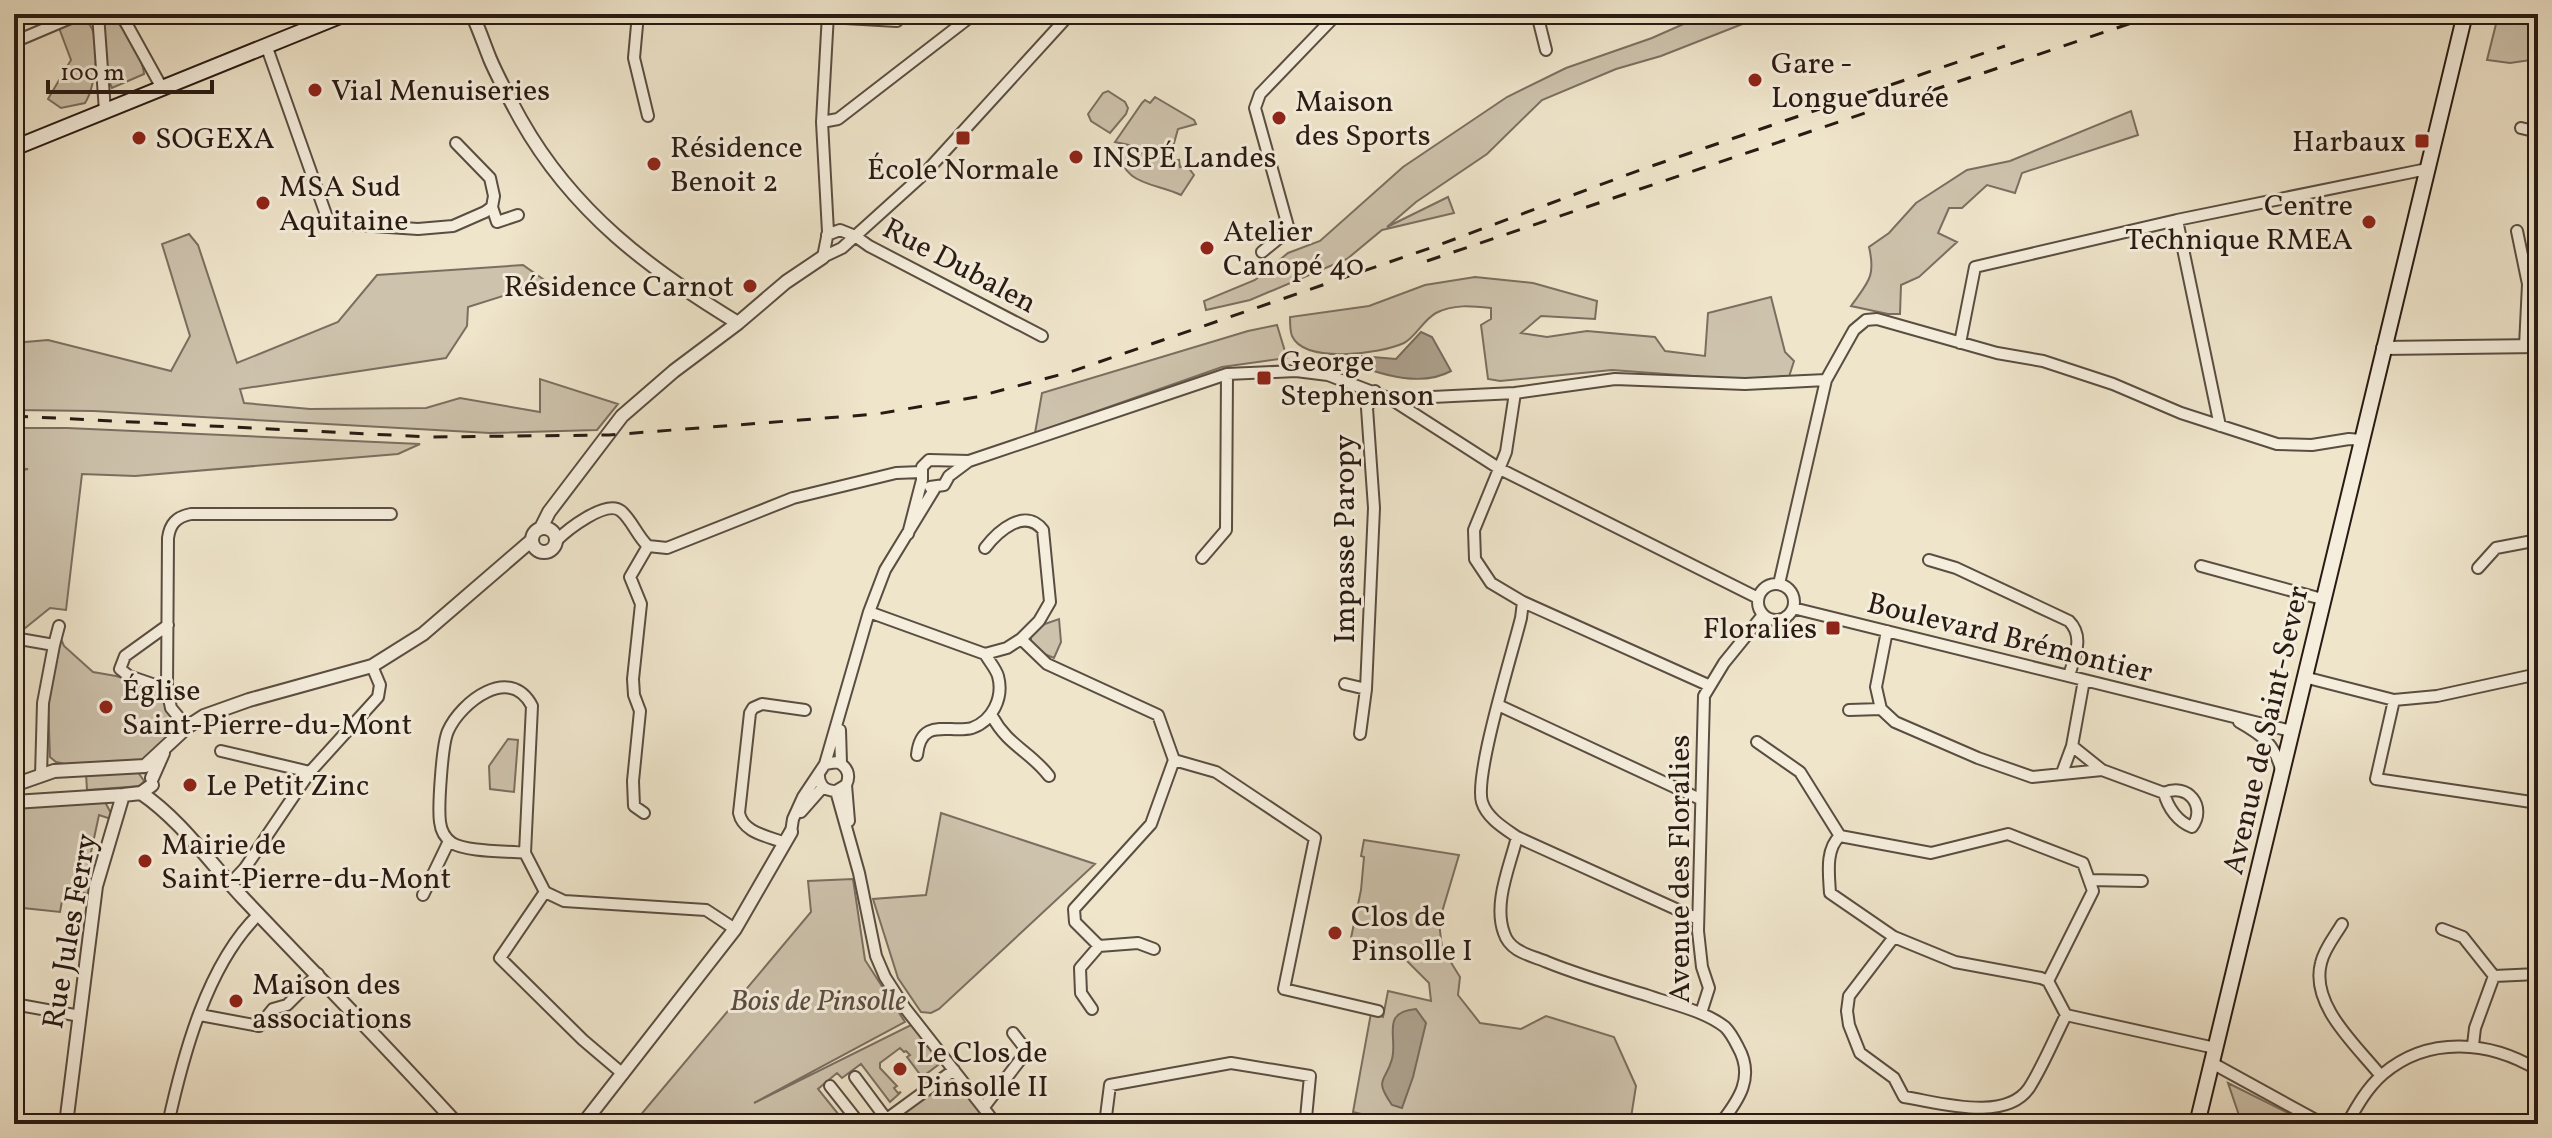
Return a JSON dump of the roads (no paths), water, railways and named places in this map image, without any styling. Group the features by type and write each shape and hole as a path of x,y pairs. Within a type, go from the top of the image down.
{"main road":[{"path":"14,148 345,14"},
{"name":"Avenue de Saint-Sever","path":"2197,1124 2465,14"}],"street":[{"path":"14,42 80,14"},
{"path":"98,14 105,111"},
{"path":"121,14 162,88"},
{"path":"472,14 523,123 573,193 606,228 653,268 733,327"},
{"path":"480,14 482,35"},
{"path":"638,14 634,58 648,116"},
{"path":"822,122 838,119 974,14"},
{"path":"534,545 547,551 553,547 552,529 622,416 786,282 842,248 925,173 1070,14"},
{"path":"1262,252 1289,230 1255,108 1260,94 1337,14"},
{"path":"1537,14 1546,50"},
{"path":"823,257 827,235 822,122 828,16 897,21"},
{"path":"266,45 329,223 418,229 453,226 492,207"},
{"path":"2521,128 2538,132"},
{"path":"456,143 490,178 494,196 492,207 497,222 518,215"},
{"path":"1960,343 1975,267 2177,220 2427,169"},
{"path":"2177,220 2220,426"},
{"path":"827,235 840,230 855,236"},
{"path":"2383,348 2532,346 2528,284 2517,231"},
{"name":"Rue Dubalen","path":"855,236 1042,336"},
{"path":"1779,584 1826,380 1854,330 1866,320 1877,319 1997,353 2043,361 2113,384 2181,413 2277,444 2312,445 2362,440"},
{"path":"534,545 533,534 603,509 622,511 648,546 676,547 793,498 896,473 922,476 930,487 935,488 944,485 949,476 969,461 1227,374 1296,371 1328,375 1375,391 1500,469 1758,598"},
{"path":"1202,558 1226,530 1227,374"},
{"path":"1391,399 1515,393 1615,379 1745,384 1826,380"},
{"name":"Impasse Paropy","path":"1360,734 1373,583 1374,508 1367,408 1375,391"},
{"path":"1515,393 1506,452 1474,530 1475,559 1491,583 1523,602 1708,685"},
{"path":"908,534 929,460 969,461"},
{"path":"943,461 948,467 949,476"},
{"path":"788,837 803,797 822,768 869,612 885,570 935,488"},
{"path":"187,727 171,708 167,689 168,538 176,519 183,516 391,514"},
{"path":"869,612 985,654 1007,648 1039,621 1050,602 1043,530 1034,521 1021,520 996,534 985,548"},
{"path":"2478,568 2496,548 2538,540"},
{"path":"14,802 123,795 148,780 164,750 187,727 204,716 222,708 372,666 423,634 513,555 534,545"},
{"path":"644,813 634,806 633,781 640,711 634,695 633,679 641,604 630,577 648,546"},
{"path":"1929,560 1956,568 2069,621 2079,636 2069,676"},
{"path":"2201,566 2322,599"},
{"path":"1779,584 1793,595 1793,608 1780,619 1763,615 1757,604 1763,588 1779,584"},
{"path":"1523,602 1488,747 1482,802 1494,820 1517,837 1698,919"},
{"name":"Boulevard Brémontier","path":"1793,608 2291,731"},
{"name":"Avenue des Floralies","path":"1720,1124 1736,1105 1746,1077 1746,1065 1726,1028 1701,1013 1709,988 1702,967 1698,919 1701,723 1708,685 1763,615"},
{"path":"167,689 129,676 120,669 125,656 168,625"},
{"path":"49,799 41,790 40,777 43,703 59,626"},
{"path":"1887,631 1876,687 1881,709 1895,722 2018,773 2043,778 2062,773 2102,770"},
{"path":"14,638 54,645"},
{"path":"1021,639 1047,664 1158,715 1174,760 1151,824 1074,909 1075,922 1099,946"},
{"path":"917,755 918,742 934,731 949,727 974,727 992,716 999,694 998,676 985,654"},
{"path":"230,884 245,868 310,772 378,697 380,685 372,666"},
{"path":"2304,677 2394,700 2437,696 2538,674"},
{"path":"2062,773 2072,746 2084,680"},
{"path":"848,681 839,740 841,763 849,775 846,785 849,831"},
{"name":"Impasse Paropy","path":"1345,684 1366,689"},
{"path":"525,853 465,847 449,841 439,820 447,732 460,710 471,701 483,692 505,686 522,693 533,711 525,853 545,892 564,901 706,910 735,929"},
{"path":"2394,700 2376,779 2538,803"},
{"path":"788,837 747,828 741,821 739,813 750,713 762,704 805,710"},
{"path":"1498,705 1700,799"},
{"path":"1849,710 1881,709"},
{"name":"Boulevard Brémontier","path":"2215,712 2268,740 2275,749 2282,771"},
{"path":"992,716 1009,742 1040,763 1049,776"},
{"path":"1757,742 1800,772 1840,836 1931,853 2008,834 2083,863 2093,891 2048,981"},
{"path":"42,746 54,771"},
{"path":"2072,746 2102,770 2164,793"},
{"path":"221,751 310,772"},
{"path":"1174,760 1216,772 1315,838 1284,989 1378,1011"},
{"path":"822,768 833,761 841,763"},
{"path":"583,1124 735,929 803,810 823,787 822,768"},
{"path":"14,785 54,771 148,780 155,787 164,808 230,884 457,1124"},
{"path":"823,787 836,791 846,785"},
{"path":"836,791 849,831 880,967 905,1008 984,1107 992,1123"},
{"name":"Rue Jules Ferry","path":"66,1124 96,886 123,795"},
{"path":"1840,836 1835,840 1829,860 1830,893 1894,937 1955,962 2034,975 2048,981 2066,1015 2213,1056 2323,1124"},
{"path":"1517,837 1502,896 1500,918 1504,934 1512,947 1571,971 1701,1013"},
{"path":"423,895 449,841"},
{"path":"2089,880 2142,881"},
{"path":"545,892 500,958 583,1040 623,1074"},
{"path":"168,1124 186,1046 222,962 233,943 259,914"},
{"path":"2342,924 2323,956 2319,976 2321,992 2326,1007 2381,1076"},
{"path":"2442,929 2463,937 2494,976"},
{"path":"1894,937 1849,996 1847,1011 1860,1053 1894,1078 1904,1097 1987,1110 2011,1102 2027,1091 2066,1015"},
{"path":"1092,1009 1081,993 1080,968 1099,946 1138,943 1154,949"},
{"path":"200,1015 259,1026 273,1009 287,1005 318,974"},
{"path":"2494,976 2538,974"},
{"path":"2473,1045 2475,1028 2494,976"},
{"path":"14,1004 80,1016"},
{"path":"984,1107 1027,1051 1013,1033"},
{"path":"2347,1124 2361,1099 2381,1076 2411,1057 2435,1049 2473,1045 2515,1056 2538,1070"},
{"path":"1105,1124 1110,1085 1231,1063 1310,1076 1306,1118 1334,1124"},
{"path":"855,1077 886,1122 954,1070"},
{"path":"830,1086 860,1124"}],"railway":[{"path":"2100,19 2119,14"},
{"path":"1427,261 2158,14"},
{"path":"14,416 429,437 609,435 877,414 976,397 1070,372 1436,246 1640,170 2005,46"}],"place":[{"name":"Gare - Longue durée","path":"1755,80"},
{"name":"Vial Menuiseries","path":"315,90"},
{"name":"Maison des Sports","path":"1279,118"},
{"name":"SOGEXA","path":"139,138"},
{"name":"École Normale","path":"963,138"},
{"name":"Harbaux","path":"2422,141"},
{"name":"INSPÉ Landes","path":"1076,157"},
{"name":"Résidence Benoit 2","path":"654,164"},
{"name":"MSA Sud Aquitaine","path":"263,203"},
{"name":"Centre Technique RMEA","path":"2369,222"},
{"name":"Atelier Canopé 40","path":"1207,248"},
{"name":"Résidence Carnot","path":"750,286"},
{"name":"George Stephenson","path":"1264,378"},
{"name":"Floralies","path":"1833,628"},
{"name":"Église Saint-Pierre-du-Mont","path":"106,707"},
{"name":"Le Petit Zinc","path":"190,785"},
{"name":"Mairie de Saint-Pierre-du-Mont","path":"145,861"},
{"name":"Clos de Pinsolle I","path":"1335,933"},
{"name":"Maison des associations","path":"236,1001"},
{"name":"Le Clos de Pinsolle II","path":"900,1069"}],"park label":[{"name":"Bois de Pinsolle","path":"818,1000"}]}
